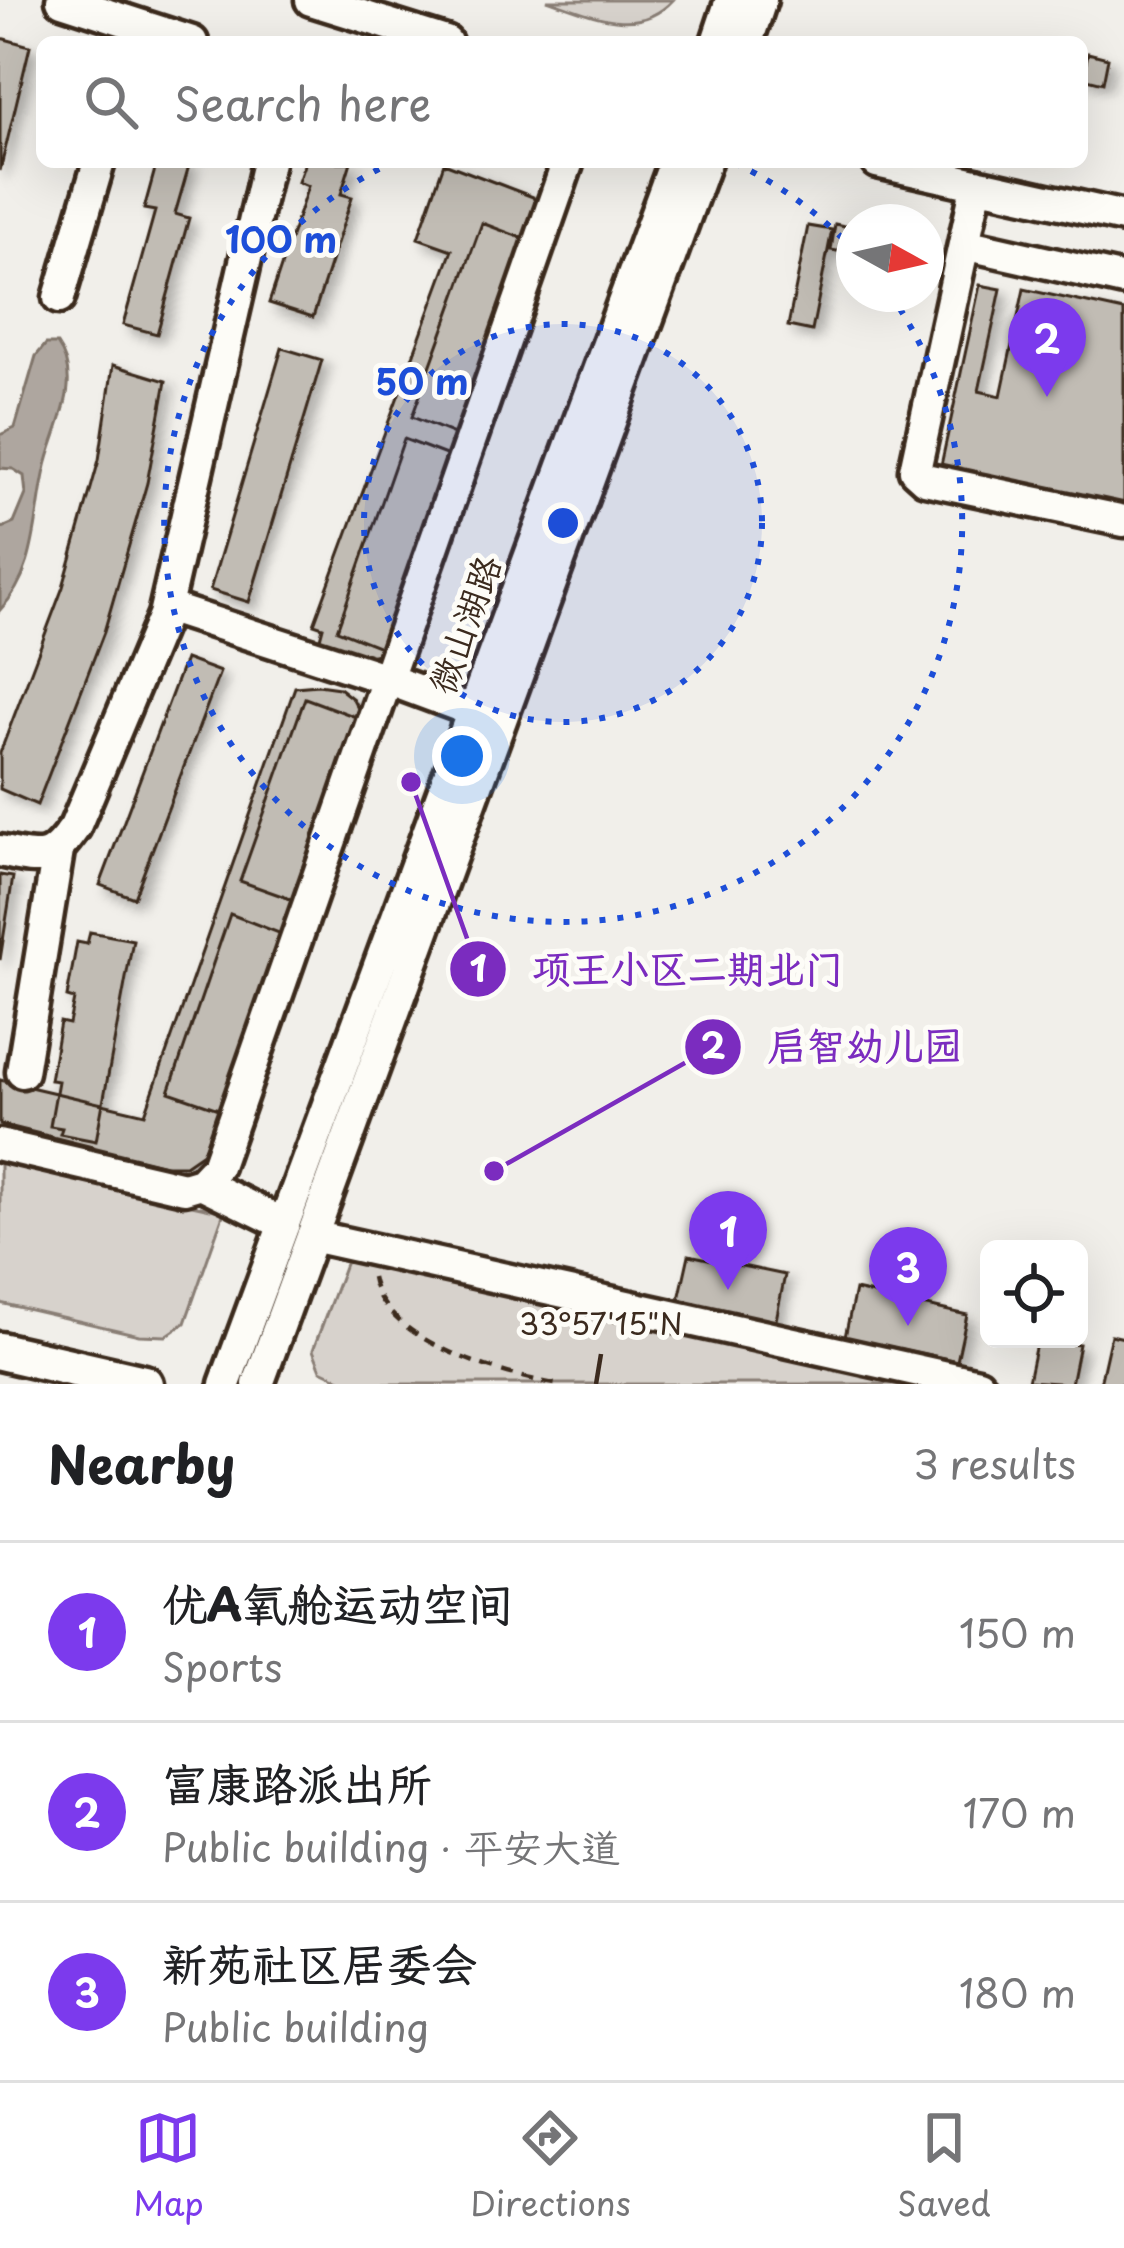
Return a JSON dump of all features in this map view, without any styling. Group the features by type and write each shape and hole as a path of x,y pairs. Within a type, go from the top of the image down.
{"main road":[{"path":"0,1351 144,1384"}],"street":[{"path":"62,0 137,33"},
{"path":"311,0 427,36"},
{"path":"719,36 731,0"},
{"path":"749,36 761,0"},
{"path":"59,298 97,168"},
{"path":"22,1072 58,851 75,826 166,608 267,168"},
{"path":"0,1145 184,1188 201,1183 217,1166 564,168"},
{"name":"微山湖路","path":"487,716 673,168"},
{"name":"微山湖路","path":"225,1384 298,1230 487,716 703,168"},
{"path":"905,168 1124,218"},
{"path":"977,184 915,470 925,479 1124,521"},
{"path":"964,244 1124,280"},
{"path":"166,608 487,716"},
{"path":"0,851 40,860 58,851"},
{"path":"201,1183 298,1230 367,1248 978,1384"},
{"name":"微山湖路","path":"258,1384 298,1230"}],"path":[{"path":"367,1248 373,1286 385,1305 428,1342 555,1384"}],"shaded area":[{"path":"547,0 673,0 659,12 629,21"},
{"path":"46,344 57,344 65,359 68,390 45,470 28,562 0,610 0,529 14,523 26,494 24,476 0,468 0,435 15,428 36,356"},
{"path":"0,1163 224,1212 185,1323 166,1336 139,1335 0,1303"},
{"path":"349,1253 899,1384 351,1384 321,1370 313,1350"}],"building":[{"path":"1,38 30,46 0,171 0,44"},
{"path":"1088,53 1108,58 1103,83 1088,79"},
{"path":"155,168 188,168 175,214 189,218 157,334 123,325 155,211 144,209"},
{"path":"303,168 349,168 341,194 352,197 313,317 269,303 308,186 298,182"},
{"path":"442,168 457,168 533,197 537,207 383,653 365,657 319,642 323,627 314,624 452,250 418,238"},
{"path":"482,223 527,240 459,436 412,417"},
{"path":"808,226 832,230 812,331 788,326"},
{"path":"980,285 1001,289 979,391 1001,396 1024,289 1124,311 1124,510 940,470"},
{"path":"282,348 322,360 249,602 210,590"},
{"path":"113,365 166,381 147,483 104,632 37,805 0,789 0,753 63,587 99,460"},
{"path":"404,439 451,457 385,649 337,630"},
{"path":"185,659 220,672 134,898 100,885"},
{"path":"295,687 339,688 353,699 364,720 211,1147 185,1165 165,1165 0,1124 0,1080 145,1114"},
{"path":"305,698 364,720 299,902 240,881"},
{"path":"0,875 13,877 0,960"},
{"path":"230,914 287,936 224,1111 169,1092"},
{"path":"90,932 133,940 96,1141 60,1134 62,1128 50,1126 58,1081 50,1080 60,1022 69,1024 74,999 67,997 77,942 87,944"},
{"path":"689,1255 785,1275 775,1325 678,1304"},
{"path":"855,1290 967,1315 957,1361 845,1337"},
{"path":"1111,1335 1124,1338 1124,1384 1100,1384"},
{"path":"1035,1348 1078,1348 1071,1384 1028,1381"}],"place":[{"name":"富康路派出所","path":"1047,397"},
{"name":"项王小区二期北门","path":"411,782"},
{"name":"启智幼儿园","path":"494,1171"},
{"name":"优A氧舱运动空间","path":"728,1290"},
{"name":"新苑社区居委会","path":"908,1326"}]}
